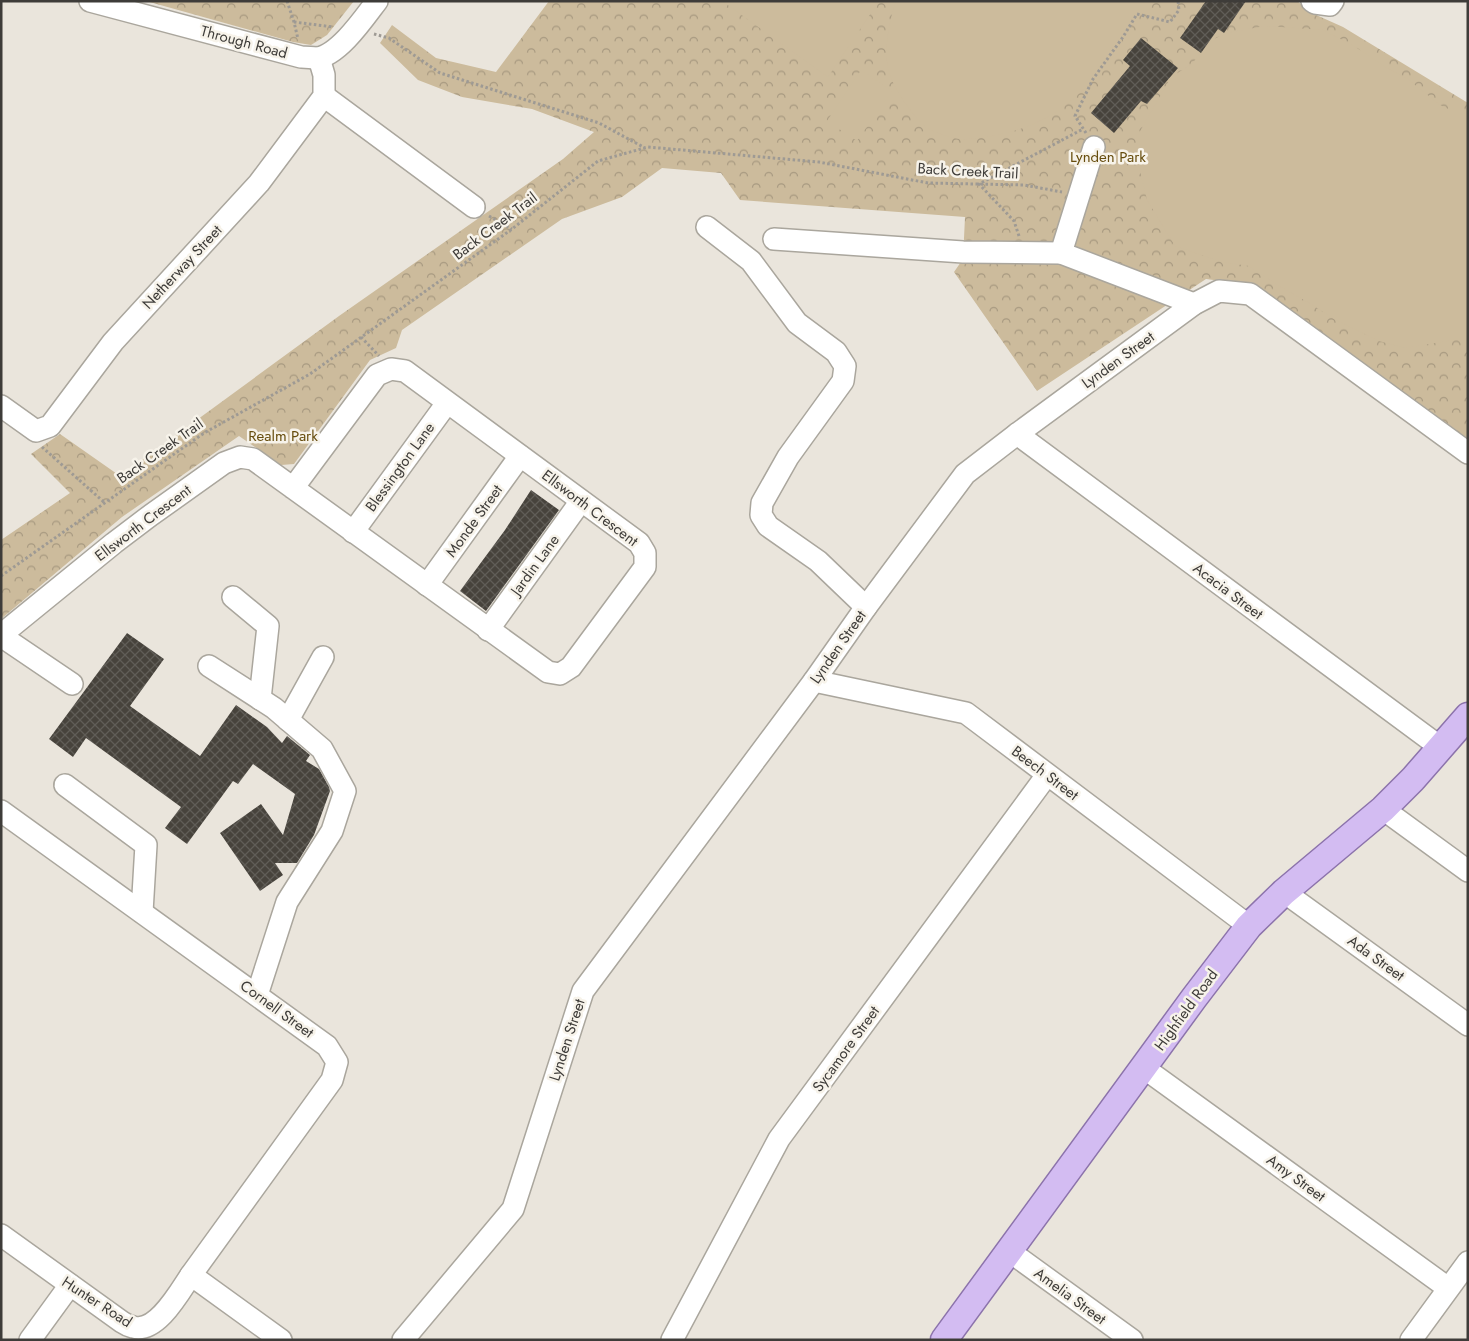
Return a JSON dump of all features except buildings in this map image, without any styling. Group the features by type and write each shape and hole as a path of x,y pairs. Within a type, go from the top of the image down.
{"main road":[{"name":"Highfield Road","path":"944,1340 1194,998 1249,926 1284,892 1383,809 1413,779 1468,716"}],"street":[{"name":"Through Road","path":"90,1 310,57"},
{"path":"377,1 338,48 310,57 324,76 324,96 474,207"},
{"name":"Netherway Street","path":"32,428 50,426 113,342 259,183 324,96"},
{"path":"1061,253 1078,194 1088,138"},
{"path":"707,227 751,261 797,323 836,352 845,366 843,381 788,457 762,503 761,514 768,526 818,561 866,607"},
{"path":"774,240 963,252 1061,253 1194,304"},
{"name":"Lynden Street","path":"403,1340 513,1209 583,991 814,681 866,607 965,474 1194,304 1219,291 1250,294 1468,453"},
{"path":"293,488 377,375 391,369"},
{"name":"Ellsworth Crescent","path":"1,635 121,537 224,463 240,457 253,458 548,672 560,674 572,666 644,566 645,553 639,543 405,371 391,369"},
{"name":"Blessington Lane","path":"353,532 447,403"},
{"path":"1,406 32,428"},
{"name":"Acacia Street","path":"1017,434 1440,748"},
{"name":"Monde Street","path":"428,585 520,456"},
{"name":"Jardin Lane","path":"488,630 581,501"},
{"path":"233,597 268,626 260,699"},
{"path":"1,635 72,684"},
{"path":"288,720 323,657"},
{"path":"209,666 274,708 322,749 345,791 332,831 287,902 257,995"},
{"name":"Beech Street","path":"814,681 966,713 1249,926"},
{"name":"Sycamore Street","path":"672,1340 779,1139 1047,775"},
{"path":"64,786 146,845 142,912"},
{"path":"1383,809 1468,871"},
{"name":"Cornell Street","path":"1,810 327,1046 336,1062 332,1080 191,1275"},
{"name":"Ada Street","path":"1284,892 1468,1025"},
{"name":"Amy Street","path":"1144,1068 1448,1288"},
{"name":"Hunter Road","path":"1,1235 122,1322 134,1328 149,1326 161,1318 191,1275"},
{"name":"Amelia Street","path":"1009,1251 1132,1340"},
{"path":"1411,1340 1468,1262"},
{"path":"191,1275 280,1340"},
{"path":"30,1340 70,1285"}],"path":[{"path":"288,1 294,22 310,57"},
{"path":"1024,252 1014,221 979,184 1088,138 1075,116 1093,79 1124,37 1137,14 1170,22 1179,10 1178,1"},
{"path":"294,22 355,29 389,38 440,73 600,123 645,148"},
{"name":"Back Creek Trail","path":"1,576 204,433 310,374 512,229 598,161 648,147 819,162 928,183 1024,185 1078,194"},
{"path":"474,207 512,229"},
{"path":"361,337 391,369"},
{"path":"32,428 36,442 105,503"}],"green space":[{"path":"146,1 354,1 327,35 311,45 293,42"},
{"name":"Lynden Park","path":"549,1 1297,1 1314,14 1343,27 1468,103 1468,441 1251,285 1206,279 1037,391 954,272 963,259 965,217 740,200 721,173 662,168 622,197 562,219 402,330 396,348 370,360 294,464 281,465 239,436 122,517 1,619 1,540 70,493 31,454 60,434 120,476 339,316 563,159 594,132 532,109 462,97 418,80 380,43 392,25 436,58 496,72"},
{"path":"722,1 879,1 828,77"},
{"path":"896,1 1143,1 1126,34 1105,65 1093,80 1066,105 1042,120 1016,130 998,135 964,139 948,136 927,128 910,110 891,79 887,64 887,46 889,27"},
{"path":"1265,26 1323,30 1354,46 1409,80 1440,105 1468,119 1468,335 1453,340 1405,348 1379,341 1334,319 1249,266 1222,262 1175,246 1147,200 1139,167 1139,133 1171,77 1192,64 1208,42 1226,33"},
{"path":"861,70 892,91 857,141 827,121"}],"park label":[{"name":"Realm Park","path":"283,436"}]}
